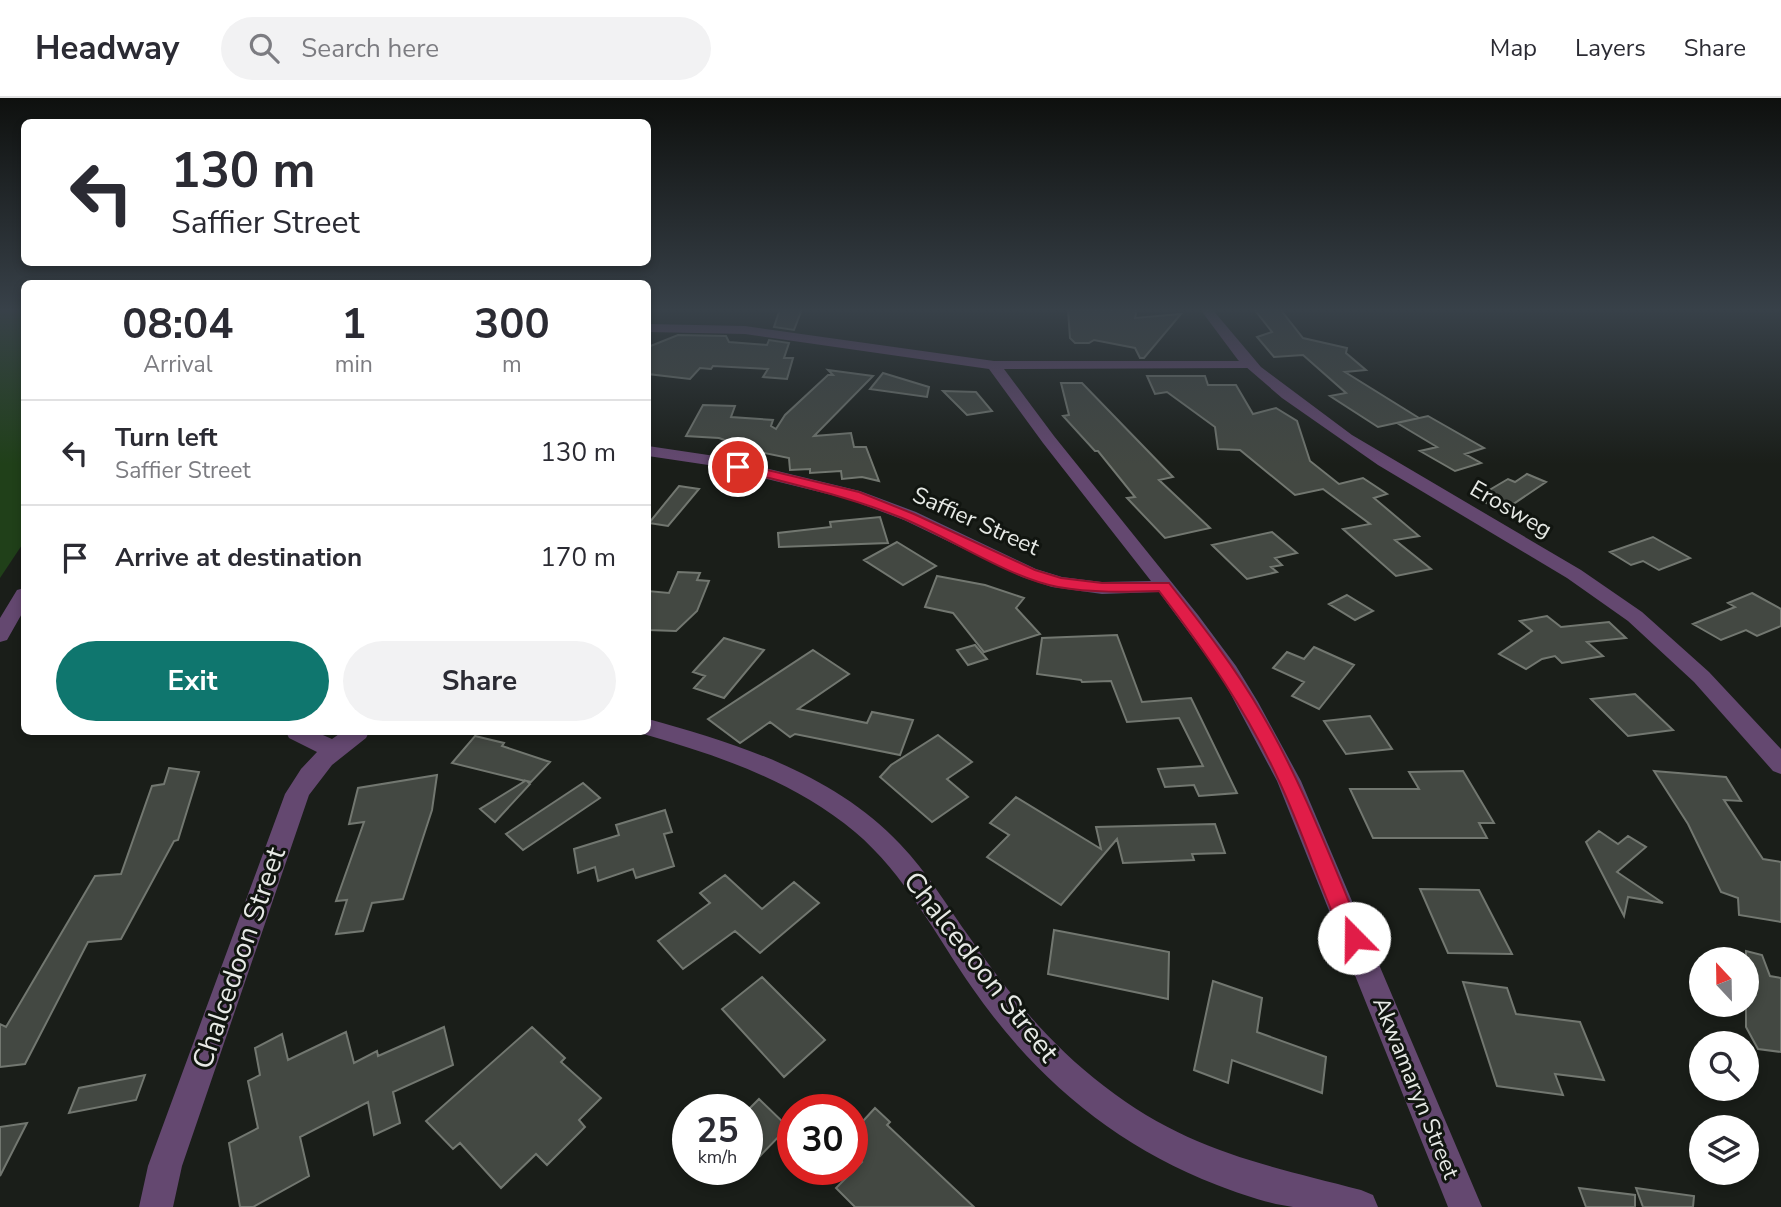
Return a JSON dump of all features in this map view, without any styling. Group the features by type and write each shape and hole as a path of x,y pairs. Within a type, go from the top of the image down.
{"street":[{"path":"964,361 994,365 1249,364"},
{"name":"Erosweg","path":"1246,361 1364,451 1613,600 1643,624 1728,705 1781,765"},
{"name":"Akwamaryn Street","path":"994,365 1029,415 1164,586 1239,688 1289,781 1465,1207"},
{"name":"Saffier Street","path":"651,451 715,461 854,495 910,516 1030,573 1059,583 1102,588 1164,586"},
{"path":"0,635 21,599"},
{"name":"Chalcedoon Street","path":"651,728 715,748 768,770 829,800 863,823 890,850 920,887 979,973 1054,1065 1133,1127 1172,1148 1228,1171 1361,1207"},
{"path":"304,735 332,750"},
{"name":"Chalcedoon Street","path":"156,1207 165,1166 286,822 308,774 332,750 354,735"}],"green space":[{"path":"0,361 21,361 21,546 0,578"}],"building":[{"path":"651,361 792,361 787,379 763,377 768,369 713,366 711,369 700,368 690,379 651,374"},
{"path":"1310,361 1355,361 1366,370 1345,372 1419,418 1378,427 1330,396 1346,393"},
{"path":"828,370 873,376 814,436 851,433 854,447 866,447 879,481 862,477 842,479 841,471 810,473 810,469 790,470 789,458 759,452 719,438 686,436 703,405 735,406 731,417 773,420 771,426 776,429 785,415 828,375 833,375"},
{"path":"883,373 929,387 927,397 870,389"},
{"path":"1147,376 1205,376 1208,385 1236,385 1253,414 1276,408 1297,421 1310,461 1339,484 1363,478 1387,494 1374,498 1419,536 1395,540 1431,569 1396,576 1343,529 1370,524 1323,489 1295,495 1240,450 1218,449 1215,427 1167,392 1155,394"},
{"path":"1061,383 1082,383 1173,477 1159,480 1210,528 1165,538 1127,498 1135,497 1098,451 1095,451 1063,416 1069,415"},
{"path":"943,391 976,392 992,411 967,415"},
{"path":"1428,416 1484,448 1465,454 1481,463 1455,471 1420,451 1437,447 1397,423"},
{"path":"1527,474 1546,482 1503,511 1476,498 1508,479 1515,482"},
{"path":"679,486 699,489 668,526 651,523"},
{"path":"880,517 888,543 779,547 778,533 831,527 830,522"},
{"path":"1272,532 1297,553 1275,558 1282,565 1271,567 1277,572 1247,579 1212,545"},
{"path":"1653,537 1690,558 1659,570 1643,561 1631,565 1610,552"},
{"path":"897,542 936,566 903,585 864,560"},
{"path":"678,572 700,573 697,580 709,581 697,611 676,631 651,630 651,591 669,593"},
{"path":"937,576 985,585 1024,598 1016,608 1040,634 984,652 953,613 925,607"},
{"path":"1752,593 1781,609 1781,626 1757,636 1746,630 1721,640 1693,624 1735,607 1728,603"},
{"path":"1347,595 1373,611 1355,620 1329,604"},
{"path":"1547,616 1561,627 1609,622 1626,638 1587,642 1603,656 1562,663 1555,656 1542,659 1526,669 1499,654 1532,631 1520,621"},
{"path":"1117,635 1142,702 1191,698 1237,793 1199,796 1194,785 1165,787 1158,769 1203,766 1179,718 1127,722 1111,681 1082,682 1037,674 1042,638"},
{"path":"724,638 764,650 724,698 694,688 705,676 693,672"},
{"path":"975,645 987,659 968,665 957,650"},
{"path":"1314,647 1354,665 1319,709 1292,696 1304,682 1273,668 1287,652 1304,659"},
{"path":"813,650 849,674 798,709 867,723 872,712 913,720 900,755 795,734 790,737 770,722 740,743 708,719"},
{"path":"1635,694 1673,730 1628,736 1591,699"},
{"path":"1370,716 1392,749 1346,754 1324,721"},
{"path":"938,735 972,762 947,779 968,797 932,822 880,777 891,765"},
{"path":"475,736 504,743 502,746 550,762 531,782 527,781 530,784 495,822 480,809 525,781 452,763"},
{"path":"169,768 199,772 178,840 174,841 121,939 88,942 25,1064 0,1067 0,1024 6,1027 95,876 121,874 152,786 164,784"},
{"path":"1463,771 1494,823 1479,823 1487,838 1373,838 1350,789 1419,789 1409,772"},
{"path":"1654,771 1726,777 1741,801 1724,800 1763,859 1781,862 1781,922 1739,915 1738,898 1721,892 1688,824"},
{"path":"437,775 432,810 403,899 372,903 363,931 336,934 347,900 336,901 364,822 349,824 358,788"},
{"path":"583,783 600,798 523,850 506,834"},
{"path":"1016,797 1101,849 1096,827 1215,824 1225,853 1192,854 1194,860 1123,863 1117,839 1061,905 987,857 1009,835 990,823"},
{"path":"665,810 672,832 664,834 674,866 636,878 633,869 598,881 595,867 578,873 574,849 619,835 616,825"},
{"path":"1599,831 1618,844 1628,836 1646,847 1617,872 1663,903 1628,897 1624,916 1586,842"},
{"path":"725,875 762,909 794,882 819,903 760,953 735,931 683,969 658,941 710,903 700,893"},
{"path":"1420,889 1479,890 1512,954 1448,953"},
{"path":"1054,930 1169,952 1168,999 1048,974"},
{"path":"1759,954 1762,955 1770,976 1781,978 1781,1052 1759,1049 1759,1031 1748,1031 1746,1017 1759,1017"},
{"path":"762,977 825,1040 784,1077 722,1009"},
{"path":"1213,981 1262,998 1257,1032 1326,1057 1322,1093 1232,1060 1228,1083 1194,1070"},
{"path":"1463,982 1507,988 1516,1014 1580,1022 1604,1080 1555,1074 1563,1095 1497,1086"},
{"path":"444,1027 453,1065 393,1092 400,1123 374,1135 368,1102 300,1137 309,1176 253,1207 240,1207 229,1143 258,1128 248,1081 260,1075 255,1048 282,1034 288,1060 346,1032 354,1063 377,1051 378,1056"},
{"path":"532,1027 565,1058 561,1062 601,1098 579,1120 585,1127 547,1165 536,1154 501,1188 460,1143 453,1149 426,1121"},
{"path":"145,1075 136,1100 69,1113 79,1088"},
{"path":"763,1103 777,1116 777,1138 763,1153"},
{"path":"875,1108 890,1122 887,1125 974,1207 855,1207 836,1188 839,1185 868,1185 868,1116"},
{"path":"27,1123 0,1176 0,1127"},
{"path":"1579,1188 1635,1195 1635,1207 1586,1207"},
{"path":"1636,1188 1694,1196 1693,1207 1643,1207"}],"route":[{"path":"738,467 854,495 910,516 1030,573 1059,583 1102,588 1164,586 1218,657 1255,716 1289,781 1354,938"}]}
